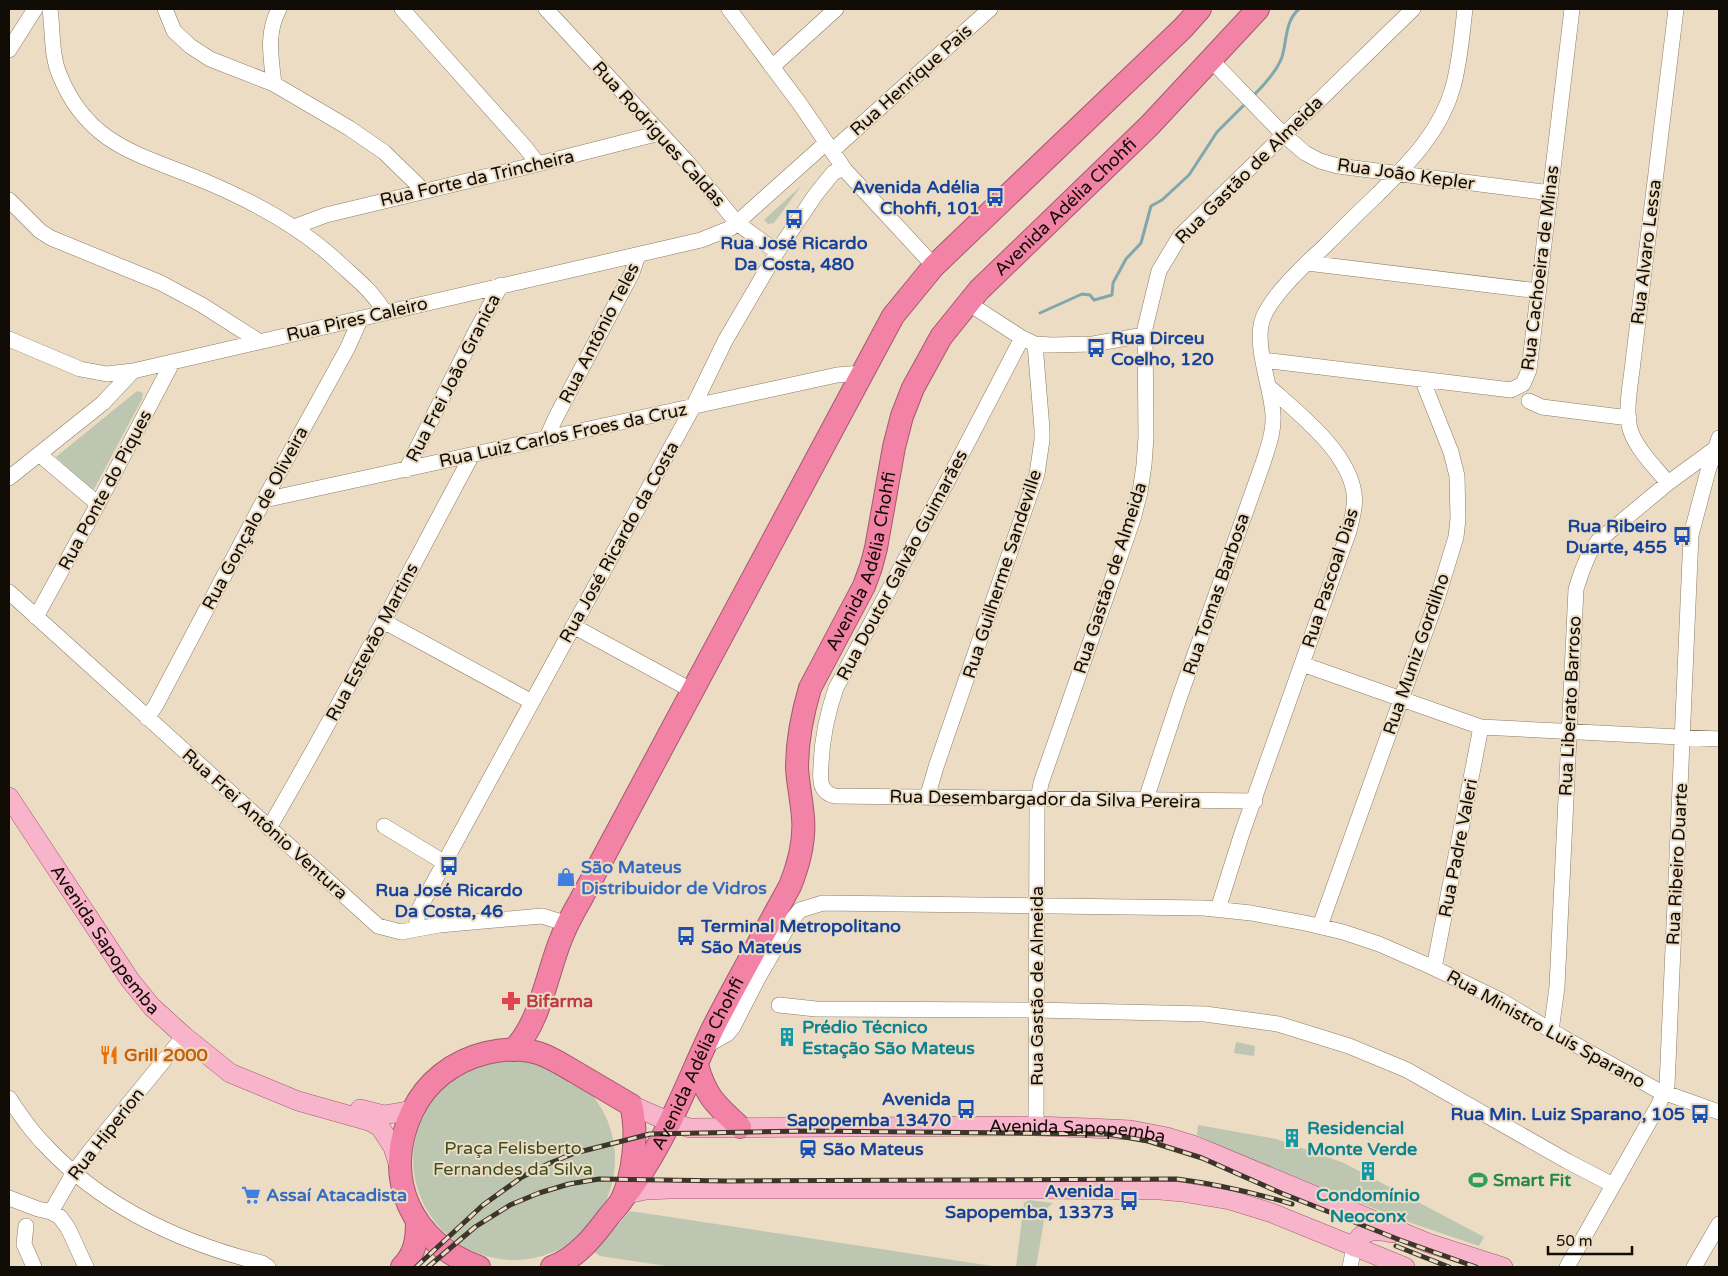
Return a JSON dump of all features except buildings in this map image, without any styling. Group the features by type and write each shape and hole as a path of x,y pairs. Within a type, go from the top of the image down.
{"highway":[{"path":"513,1050 529,1029 568,924 893,316 934,266 1200,9"},
{"name":"Avenida Adélia Chohfi","path":"624,1198 656,1150 701,1056 798,868 803,846 803,820 797,770 798,734 810,688 864,586 871,567 894,447 902,416 913,388 941,337 979,290 1149,126 1258,9"},
{"path":"467,1266 438,1245 417,1222 408,1204 402,1186 400,1166 404,1130 419,1097 443,1073 459,1063 482,1054 513,1050 538,1053 556,1061 631,1105 634,1126 634,1148 624,1198 596,1234 570,1262 552,1267"},
{"path":"701,1056 702,1083 709,1097 740,1127"},
{"path":"402,1267 415,1248 417,1222"}],"main road":[{"name":"Avenida Sapopemba","path":"9,797 14,818 130,980 152,1007 230,1073 298,1101 368,1121 380,1127 393,1146 400,1166"},
{"name":"Avenida Sapopemba","path":"222,1065 233,1065 302,1093 371,1113 384,1115 413,1110"},
{"name":"Avenida Sapopemba","path":"631,1105 670,1122 690,1128 963,1128 1036,1126 1131,1130 1167,1137 1193,1145 1420,1240 1503,1267"},
{"path":"624,1198 646,1190 670,1189 1160,1190 1201,1194 1246,1204 1405,1267"},
{"path":"1354,1247 1359,1237 1365,1232 1370,1231 1389,1232 1420,1240"}],"street":[{"path":"9,50 35,9"},
{"path":"50,9 55,60 60,75 71,100 97,131 119,145 210,183 263,208 294,227 331,256 378,300 384,312"},
{"path":"165,9 174,31 190,46 210,59 274,84 350,128 377,147 424,190"},
{"path":"274,84 269,42 272,26 279,9"},
{"path":"402,9 538,164"},
{"name":"Rua Rodrigues Caldas","path":"546,9 688,163 737,223 777,252"},
{"path":"729,9 843,168 934,266"},
{"path":"772,67 836,9"},
{"name":"Rua Henrique Pais","path":"737,223 990,9"},
{"name":"Rua Gastão de Almeida","path":"1036,1126 1038,800 1041,783 1133,519 1140,492 1146,437 1144,335 1159,271 1180,236 1413,9"},
{"path":"1268,386 1261,335 1263,319 1274,300 1307,263 1398,173 1434,130 1453,87 1465,9"},
{"name":"Rua Cachoeira de Minas","path":"1263,360 1510,390 1523,384 1530,370 1572,9"},
{"name":"Rua Alvaro Lessa","path":"1668,483 1637,445 1631,432 1629,418 1633,362 1676,9"},
{"name":"Rua João Kepler","path":"1211,60 1283,134 1305,153 1320,161 1338,166 1551,193"},
{"name":"Rua Forte da Trincheira","path":"294,227 326,214 660,133"},
{"name":"Rua José Ricardo da Costa","path":"416,929 418,911 693,407 725,341 777,252 816,194 833,173 843,168"},
{"path":"9,200 40,231 51,238 161,283 222,317 260,342"},
{"name":"Rua Pires Caleiro","path":"9,339 80,369 107,374 133,371 702,240 731,228 737,223"},
{"name":"Rua Antônio Teles","path":"546,439 632,273 638,255"},
{"path":"1307,263 1539,291"},
{"name":"Rua Frei João Granica","path":"406,470 475,333 501,286"},
{"path":"968,303 1028,341 1052,345 1093,344 1144,335"},
{"name":"Rua Gonçalo de Oliveira","path":"147,718 156,705 264,500 347,349 361,318"},
{"name":"Rua Doutor Galvão Guimarães","path":"835,796 830,795 824,790 820,777 821,747 825,720 836,688 947,482 1028,341"},
{"name":"Rua Guilherme Sandeville","path":"927,798 1037,474 1042,429 1028,341"},
{"name":"Rua Ponte do Piques","path":"36,617 172,363"},
{"path":"9,478 103,403 133,371"},
{"name":"Rua Luiz Carlos Froes da Cruz","path":"264,500 837,375 862,373"},
{"name":"Rua Muniz Gordilho","path":"1320,926 1437,599 1456,538 1458,519 1457,476 1451,452 1422,379"},
{"name":"Rua Pascoal Dias","path":"1218,909 1355,509 1351,479 1336,453 1297,412 1268,386"},
{"name":"Rua Tomas Barbosa","path":"1146,799 1269,444 1274,426 1268,386"},
{"path":"1529,401 1542,407 1629,418"},
{"name":"Rua Liberato Barroso","path":"1551,1031 1554,1022 1557,987 1576,588 1589,554 1598,541 1718,444"},
{"name":"Rua Ribeiro Duarte","path":"1567,1267 1658,1106 1667,1086 1691,535 1718,444"},
{"path":"39,454 98,504"},
{"name":"Rua Estevão Martins","path":"269,828 384,621 472,455"},
{"name":"Rua Frei Antônio Ventura","path":"9,592 378,926 401,932 439,925 542,916 568,924"},
{"path":"384,621 532,702"},
{"path":"573,626 692,690"},
{"path":"1302,664 1481,727 1719,739"},
{"name":"Rua Padre Valeri","path":"1434,968 1481,727"},
{"name":"Rua Desembargador da Silva Pereira","path":"835,796 1038,800 1254,801"},
{"path":"384,826 445,863"},
{"name":"Rua Ministro Luís Sparano","path":"701,1056 733,1027 757,980 791,921 800,910 823,903 1218,909 1320,926 1379,944 1500,1000 1630,1076 1664,1092 1719,1112"},
{"path":"779,1006 816,1009 1036,1010 1205,1014 1278,1024 1349,1046 1407,1070 1613,1185"},
{"name":"Rua Hiperion","path":"51,1212 74,1172 184,1036"},
{"path":"9,1098 46,1147 74,1172 125,1210 183,1238 248,1264 262,1263 268,1267"},
{"path":"9,1198 51,1212 60,1217 68,1228 86,1267"},
{"path":"1694,1267 1719,1224"},
{"path":"26,1226 24,1244 34,1267"},
{"path":"1350,1267 1354,1247"}],"green space":[{"path":"801,186 774,223 768,224 764,220"},
{"path":"137,391 143,393 142,399 94,489 91,489 56,457"},
{"path":"1236,1042 1255,1046 1254,1056 1234,1053"},
{"name":"Praça Felisberto Fernandes da Silva","path":"504,1058 524,1058 543,1062 562,1070 578,1081 592,1095 603,1111 611,1130 615,1159 611,1188 603,1207 592,1223 578,1237 562,1248 543,1256 524,1260 504,1260 485,1256 466,1248 450,1237 436,1223 425,1207 417,1188 413,1169 413,1149 417,1130 425,1111 436,1095 450,1081 466,1070 485,1062"},
{"path":"1198,1125 1276,1139 1344,1163 1484,1237 1479,1246 1414,1224 1236,1154 1197,1135"},
{"path":"1029,1200 1053,1203 1046,1209 1036,1267 1016,1267 1024,1203"},
{"path":"630,1211 999,1267 673,1267 600,1256 594,1252"}],"waterway":[{"path":"1253,96 1270,78 1280,62 1291,19 1299,9"},
{"path":"1040,313 1082,294 1090,295 1094,300 1112,295 1113,283 1126,259 1141,243 1151,206 1162,200 1189,175 1217,132 1247,102"}],"railway":[{"path":"416,1267 483,1205 522,1177 575,1153 650,1134 805,1131 1107,1134 1148,1141 1202,1158 1281,1193 1400,1240 1476,1267"},
{"path":"428,1267 475,1227 510,1205 539,1193 569,1184 599,1179 727,1181 1177,1179 1235,1189 1292,1204"},
{"path":"1396,1246 1449,1267"}],"place":[{"name":"Avenida Adélia Chohfi, 101","path":"995,197"},
{"name":"Rua José Ricardo Da Costa, 480","path":"794,219"},
{"name":"Rua Dirceu Coelho, 120","path":"1096,348"},
{"name":"Rua Ribeiro Duarte, 455","path":"1682,536"},
{"name":"Rua José Ricardo Da Costa, 46","path":"449,866"},
{"name":"São Mateus Distribuidor de Vidros","path":"566,877"},
{"name":"Terminal Metropolitano São Mateus","path":"686,936"},
{"name":"Bifarma","path":"511,1001"},
{"name":"Prédio Técnico Estação São Mateus","path":"787,1037"},
{"name":"Grill 2000","path":"109,1055"},
{"name":"Avenida Sapopemba 13470","path":"966,1109"},
{"name":"Rua Min. Luiz Sparano, 105","path":"1700,1114"},
{"name":"Residencial Monte Verde","path":"1292,1138"},
{"name":"São Mateus","path":"808,1149"},
{"name":"Condomínio Neoconx","path":"1368,1171"},
{"name":"Smart Fit","path":"1478,1180"},
{"name":"Assaí Atacadista","path":"251,1195"},
{"name":"Avenida Sapopemba, 13373","path":"1129,1201"}]}
